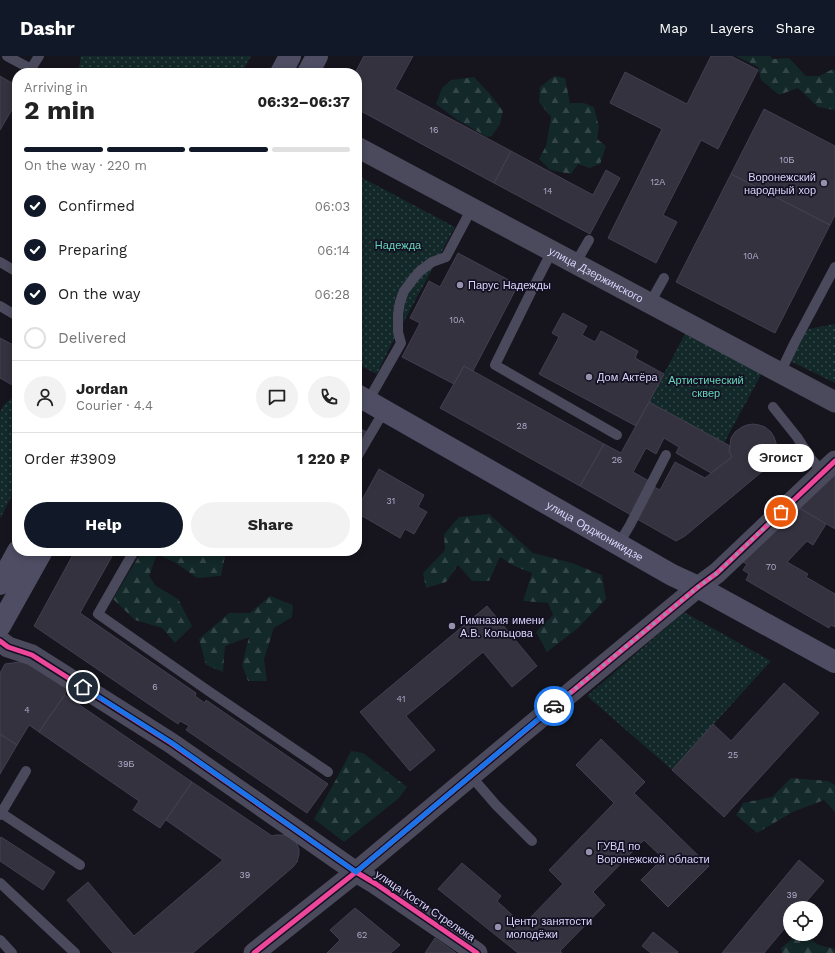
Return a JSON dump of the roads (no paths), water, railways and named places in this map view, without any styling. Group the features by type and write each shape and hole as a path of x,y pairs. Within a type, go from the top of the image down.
{"street":[{"path":"283,68 290,56"},
{"path":"311,68 317,56"},
{"name":"улица Дзержинского","path":"362,150 835,402"},
{"name":"улица Орджоникидзе","path":"370,403 618,545 835,662"},
{"path":"254,953 356,872 698,587 717,573 829,466"},
{"path":"0,584 15,556"},
{"path":"0,626 39,556"},
{"name":"улица Кости Стрелюка","path":"0,641 8,647 32,655 172,743 356,872 477,953"}],"lane":[{"path":"7,56 29,68"},
{"path":"32,68 38,56"},
{"path":"362,436 370,403 401,344 398,332 398,314 400,302 404,292 412,279 420,271 432,262 446,257 472,208"},
{"path":"575,264 589,240"},
{"path":"552,251 495,365 617,435"},
{"path":"0,262 12,269"},
{"path":"780,373 835,266"},
{"path":"650,303 664,278"},
{"path":"0,306 12,313"},
{"path":"773,407 797,437 811,459 829,466"},
{"path":"618,545 666,455"},
{"path":"131,556 98,614 328,772"},
{"path":"26,771 1,814 80,865"},
{"path":"471,776 496,805 532,841"},
{"path":"0,883 75,953"},
{"path":"0,940 12,953"}],"place":[{"name":"Воронежский народный хор","path":"824,183"},
{"name":"Парус Надежды","path":"460,285"},
{"name":"Дом Актёра","path":"589,377"},
{"name":"Эгоист","path":"781,512"},
{"name":"Гимназия имени А.В. Кольцова","path":"452,626"},
{"name":"ГУВД по Воронежской области","path":"589,852"},
{"name":"Центр занятости молодёжи","path":"498,927"}],"park label":[{"name":"Надежда","path":"398,245"},
{"name":"Артистический сквер","path":"706,386"}]}
